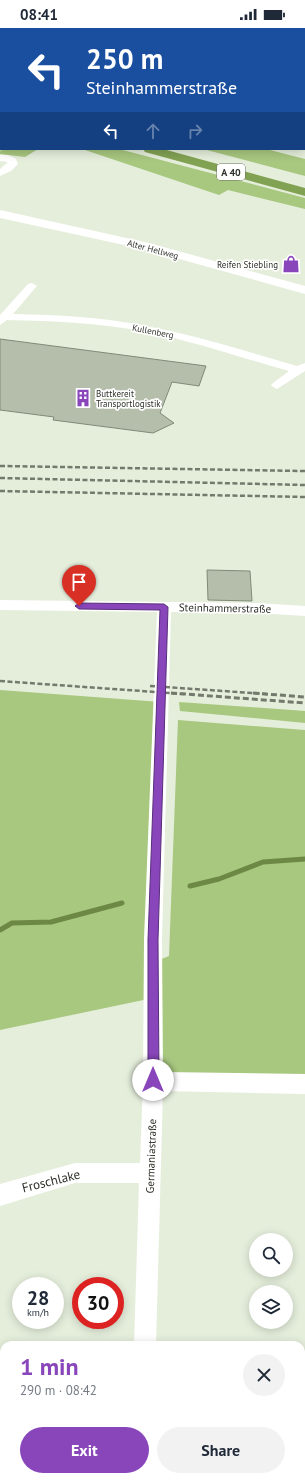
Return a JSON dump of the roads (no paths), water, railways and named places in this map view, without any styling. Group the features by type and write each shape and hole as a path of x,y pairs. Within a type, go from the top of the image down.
{"highway":[{"name":"A 40","path":"153,150 305,192"},
{"name":"A 40","path":"180,150 305,184"}],"street":[{"path":"0,158 8,158 13,161 13,164 8,169 0,173"},
{"name":"Alter Hellweg","path":"0,214 104,236 305,290"},
{"name":"Kullenberg","path":"2,319 32,286"},
{"name":"Kullenberg","path":"2,319 61,319 146,329 179,336 301,368"},
{"name":"Kullenberg","path":"276,385 301,368"},
{"name":"Steinhammerstraße","path":"0,606 257,608 305,611"},
{"name":"Germaniastraße","path":"145,1341 153,1080 153,940 164,607"},
{"path":"153,1080 305,1084"},
{"name":"Froschlake","path":"0,1195 76,1172 150,1173"}],"waterway":[{"path":"190,886 219,879 263,862 305,859"},
{"path":"0,930 12,923 51,922 122,903"}],"railway":[{"path":"0,466 305,471"},
{"path":"0,478 305,485"},
{"path":"0,491 305,497"},
{"path":"0,681 184,694"},
{"path":"150,686 258,693"},
{"path":"171,693 305,703"},
{"path":"253,693 258,693"},
{"path":"258,693 267,694"},
{"path":"258,693 305,697"}],"place":[{"name":"Reifen Stiebling","path":"291,264"},
{"name":"Buttkereit Transportlogistik","path":"83,398"}]}
